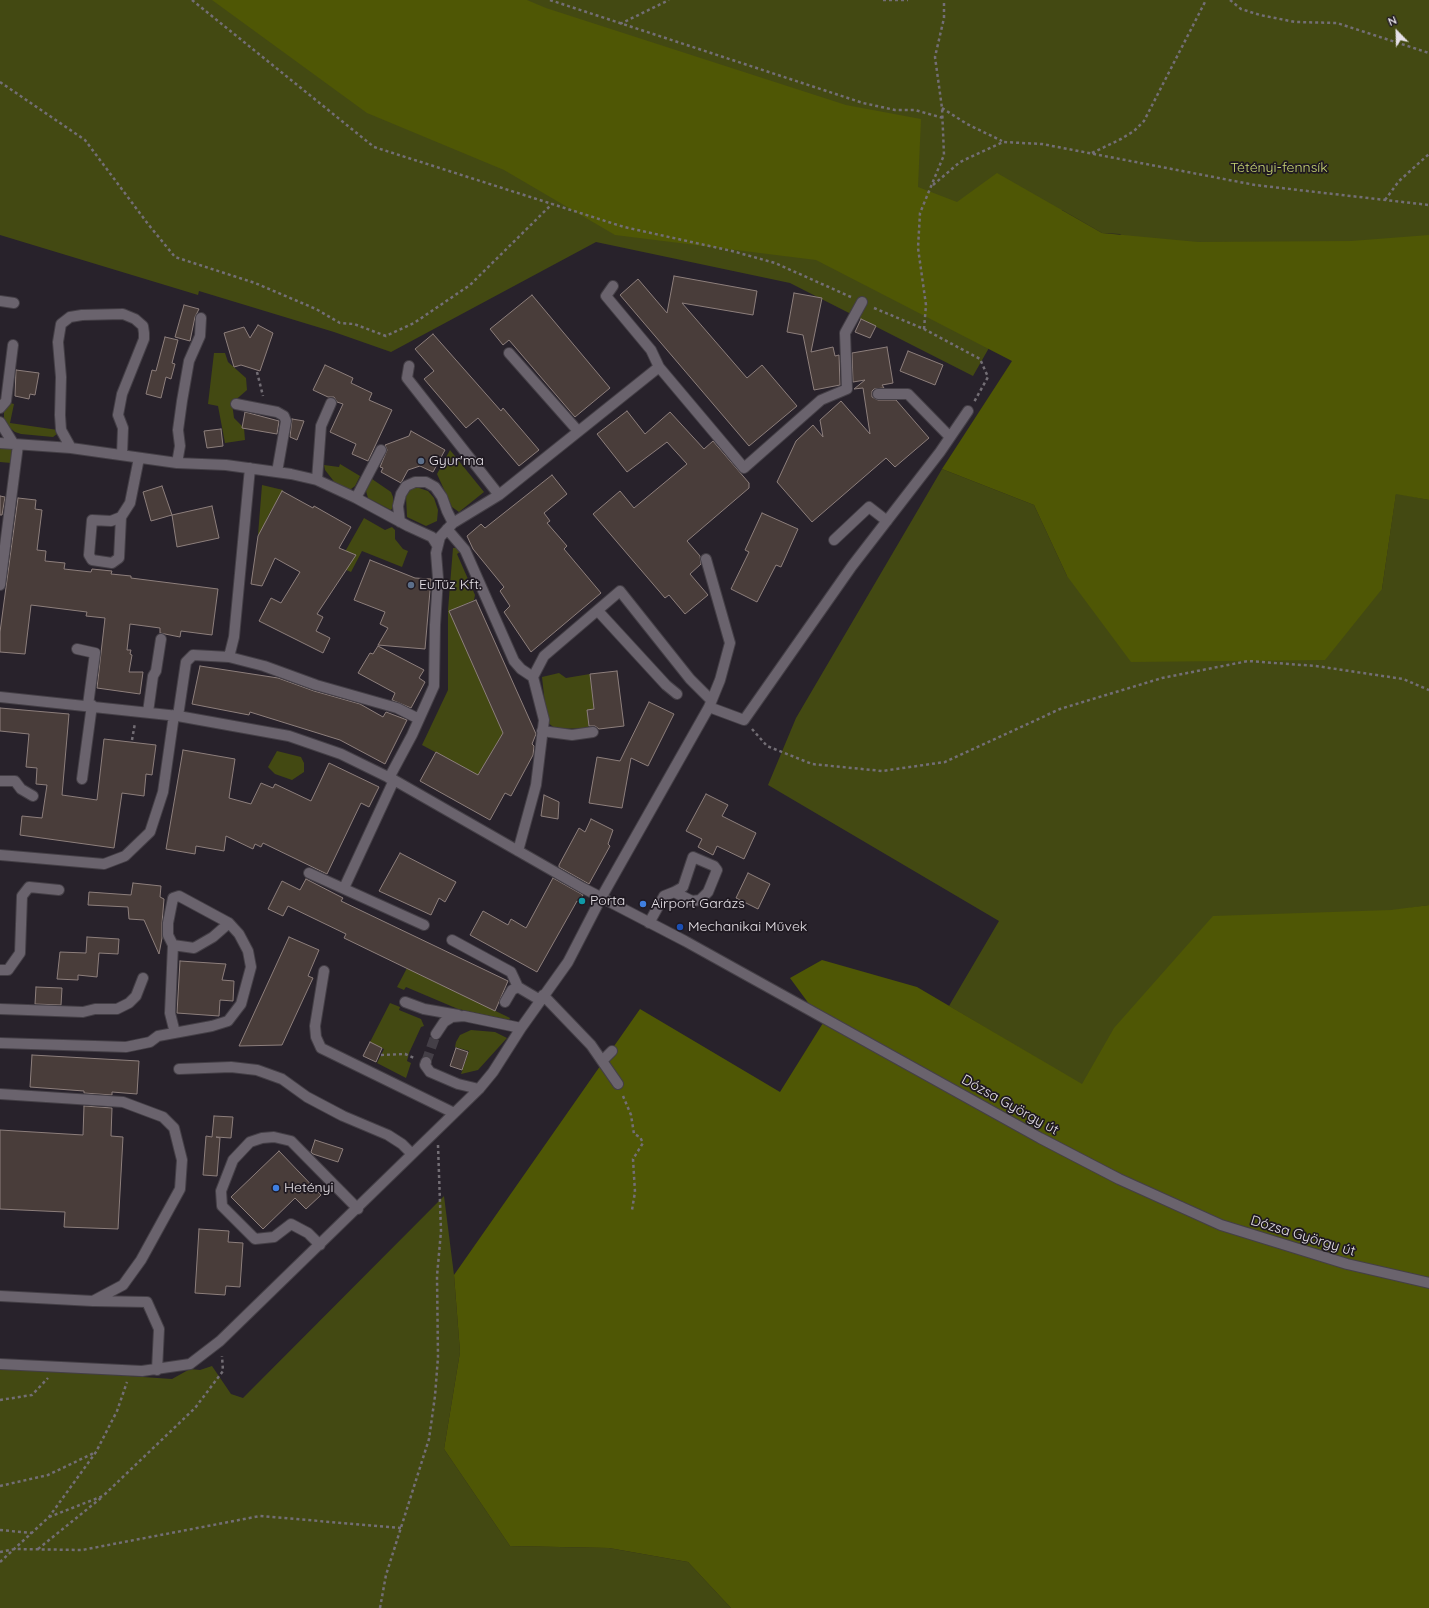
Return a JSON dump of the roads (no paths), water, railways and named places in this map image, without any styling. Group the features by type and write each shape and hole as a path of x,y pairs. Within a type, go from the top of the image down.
{"street":[{"path":"613,286 606,296 651,350 659,367 744,468 821,400 847,389 845,333 862,302"},
{"path":"0,301 14,303"},
{"path":"71,448 61,430 61,378 58,342 61,324 70,317 82,315 123,314 135,319 143,326 144,339 122,394 118,415 123,428 122,456"},
{"path":"176,463 180,446 178,430 182,401 189,362 200,336 201,318"},
{"path":"0,408 6,401 13,345"},
{"path":"509,353 578,431"},
{"path":"409,366 407,378 499,495"},
{"path":"344,888 391,779 434,686 435,625 438,578 436,553 437,544 440,537 450,526 499,495 659,367"},
{"path":"878,394 908,394 950,438"},
{"path":"317,480 321,426 331,403"},
{"path":"236,404 277,412 284,416 286,421 277,472"},
{"path":"533,677 544,656 620,591 710,704 744,720 852,566 950,438 968,411"},
{"path":"0,422 15,444 0,585"},
{"path":"0,442 71,448 176,463 250,468 317,480 432,537 437,544"},
{"path":"356,498 381,450"},
{"path":"120,517 119,558 112,563 92,560 89,555 92,520 111,521 120,517 130,503 139,458"},
{"path":"229,657 234,637 250,468"},
{"path":"400,522 398,506 401,494 406,486 415,482 426,482 435,487 442,497 450,526 465,550 514,662 533,677 544,720 536,784 518,851"},
{"path":"834,540 869,507 887,521"},
{"path":"0,1364 130,1371 157,1370 190,1364 220,1341 358,1209 479,1089 493,1072 521,1028 568,962 601,898 710,704 720,680 730,643 706,559"},
{"path":"598,611 666,685 677,694"},
{"path":"148,712 153,676 156,671 161,639"},
{"path":"77,649 92,650 95,653 82,779"},
{"path":"0,855 104,864 125,856 150,832 163,792 186,662 193,655 229,657 264,666 357,697 379,702 420,719"},
{"name":"Dózsa György út","path":"0,697 90,705 176,716 289,736 341,754 391,779 601,898 685,941 1040,1138 1119,1179 1228,1227 1347,1264 1429,1283"},
{"path":"542,731 572,735 593,732"},
{"path":"0,781 15,782 21,789 34,796"},
{"path":"649,923 664,896 683,887 693,857 714,866 716,870 708,892 700,900 692,901 674,892"},
{"path":"309,873 424,925"},
{"path":"0,970 8,970 20,953 22,896 29,887 59,890"},
{"path":"0,1043 126,1047 150,1042 158,1036 175,1033 212,1026 228,1021 240,1004 250,966 248,951 239,934 229,923 179,896 173,898 168,923 168,935 173,945 170,1013 175,1033"},
{"path":"173,945 194,948 213,937 229,923"},
{"path":"452,940 511,972 518,986 542,998 591,1046 618,1084"},
{"path":"324,971 315,1026 316,1037 321,1048 454,1113"},
{"path":"0,1009 83,1012 95,1009 117,1009 129,1003 136,996 143,978"},
{"path":"505,1002 512,990 518,986"},
{"path":"405,1002 424,1009 521,1028"},
{"path":"436,1034 444,1022 452,1017 464,1016"},
{"path":"602,1061 612,1051"},
{"path":"426,1062 425,1065 430,1072 458,1084 479,1089"},
{"path":"179,1069 238,1068 257,1070 282,1078 307,1097 343,1116 388,1135 402,1144 412,1154"},
{"path":"0,1094 123,1102 163,1117 174,1128 182,1160 180,1190 141,1260 123,1285 93,1301"},
{"path":"320,1245 308,1233 291,1224 274,1237 255,1239 222,1206 220,1191 233,1160 250,1142 262,1138 274,1137 291,1141 358,1209"},
{"path":"0,1296 93,1301 147,1302 159,1330 157,1370"}],"tunnel":[{"path":"426,1062 436,1034"}],"place":[{"name":"Gyur'ma","path":"421,461"},
{"name":"EuTűz Kft.","path":"411,585"},
{"name":"Porta","path":"582,901"},
{"name":"Airport Garázs","path":"643,904"},
{"name":"Mechanikai Művek","path":"680,927"},
{"name":"Hetényi","path":"276,1188"}],"park label":[{"name":"Tétényi-fennsík","path":"1279,168"}]}
